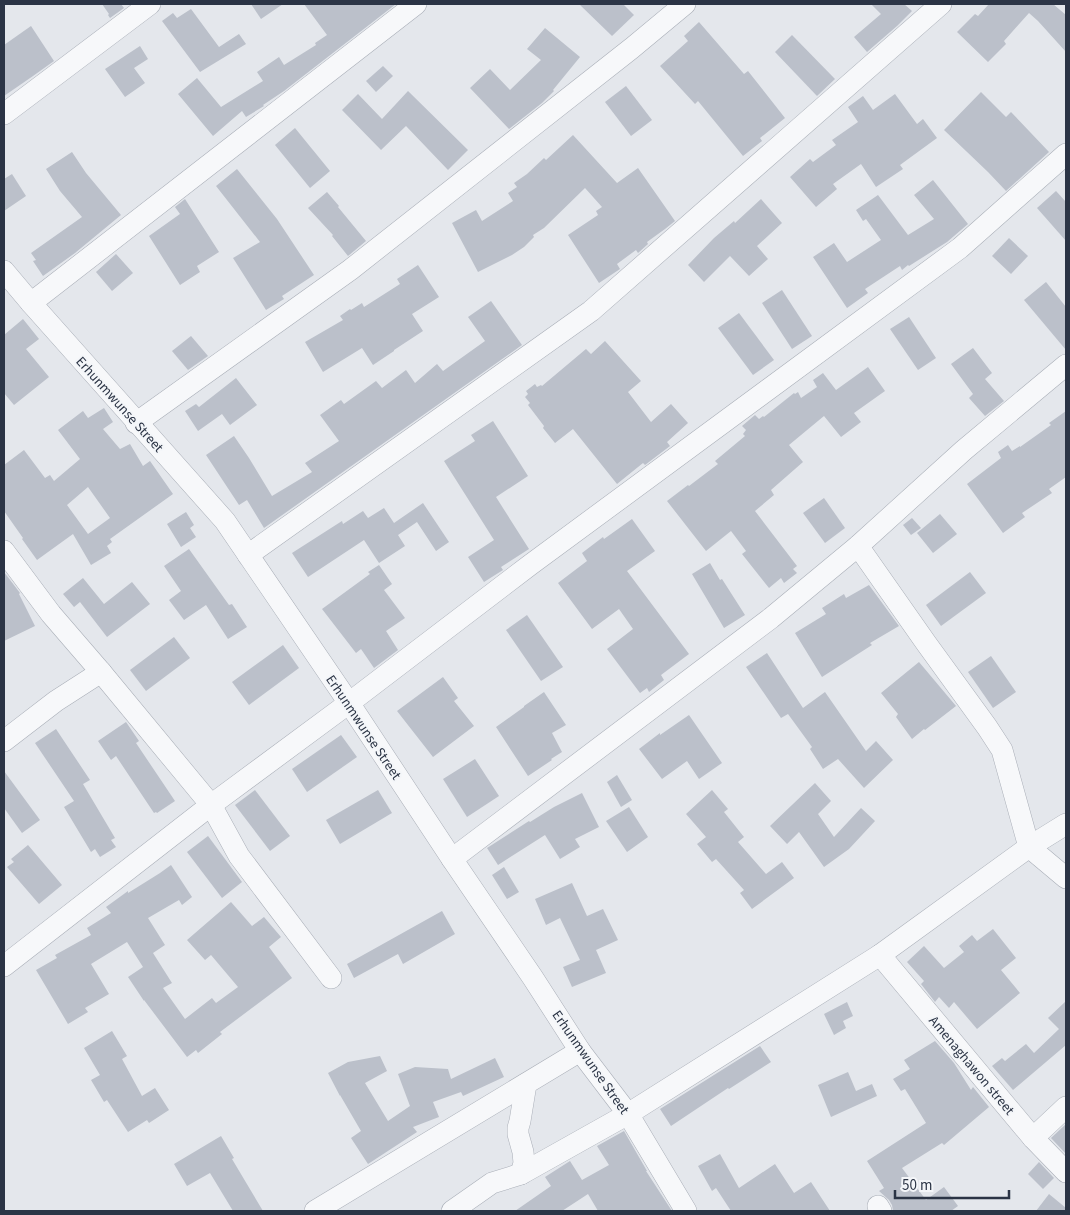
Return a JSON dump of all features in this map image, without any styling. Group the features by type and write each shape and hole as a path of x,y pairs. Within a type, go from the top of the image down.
{"street":[{"path":"4,114 150,4"},
{"path":"31,304 416,4"},
{"path":"136,423 350,270 686,4"},
{"path":"248,555 591,311 941,4"},
{"path":"4,966 211,805 349,703 530,564 960,248 1066,154"},
{"name":"Erhunmwunse Street","path":"4,271 136,423 225,521 534,978 580,1051 628,1114 686,1211"},
{"path":"452,859 771,618 858,546 964,450 1066,365"},
{"path":"858,546 987,726 1002,750 1029,847 1066,878"},
{"path":"4,551 51,614 211,805 239,856 331,978"},
{"path":"4,741 56,701 101,672"},
{"path":"452,1211 492,1183 521,1174 628,1114 880,955 1029,847 1066,824"},
{"name":"Amenaghawon street","path":"880,955 1033,1138 1066,1172"},
{"path":"315,1211 580,1051"},
{"path":"521,1174 524,1163 518,1128 526,1084"},
{"path":"1033,1138 1066,1107"}],"building":[{"path":"102,4 121,4 124,8 110,18"},
{"path":"251,4 283,4 261,19"},
{"path":"304,4 396,4 264,106 246,117 242,111 213,136 178,94 197,78 221,107 263,81 257,72 279,57 284,65 316,45 315,43 327,35"},
{"path":"579,4 623,4 634,15 612,36"},
{"path":"871,4 904,4 912,11 867,52 854,37 881,14"},
{"path":"989,4 1053,4 1066,15 1066,52 1029,13 1004,41 1006,44 988,62 957,32 975,14 978,16"},
{"path":"191,9 219,47 239,34 246,44 200,72 162,21 173,13 177,18"},
{"path":"699,22 744,74 748,71 785,118 760,138 762,141 743,156 698,101 695,104 660,66 688,41 684,36"},
{"path":"31,26 54,61 4,96 4,45"},
{"path":"545,28 580,57 554,91 509,129 470,88 490,69 510,90 541,60 527,49"},
{"path":"792,35 835,79 817,96 775,52"},
{"path":"140,46 148,59 134,68 145,83 125,97 105,69"},
{"path":"383,66 393,76 376,92 366,81"},
{"path":"626,86 652,120 631,136 605,102"},
{"path":"408,91 468,150 448,170 406,126 381,150 342,110 358,94 382,119"},
{"path":"981,92 1006,117 1011,112 1049,152 1006,191 944,130"},
{"path":"895,94 917,124 923,119 937,138 900,165 903,169 876,187 861,164 833,184 837,189 816,207 790,177 810,159 813,162 836,145 832,140 858,122 848,107 863,96 873,110"},
{"path":"295,128 330,171 310,188 275,145"},
{"path":"573,135 617,183 638,168 675,221 647,242 648,244 638,253 636,250 617,264 620,269 599,283 568,235 598,215 596,211 602,207 585,188 544,228 533,235 534,237 524,247 478,272 452,223 476,210 482,221 513,201 508,193 517,187 514,183 544,158 546,160"},
{"path":"72,152 86,173 121,215 75,253 43,276 33,261 36,260 31,253 82,217 60,191 46,169"},
{"path":"237,169 277,219 314,275 282,296 284,299 266,310 233,258 260,242 216,186"},
{"path":"12,174 26,196 4,211 4,179"},
{"path":"933,180 968,224 947,242 909,266 902,270 900,266 865,289 868,293 847,308 813,257 834,243 847,262 881,240 866,219 863,221 856,210 878,195 908,235 934,219 914,195"},
{"path":"1056,191 1066,202 1066,241 1037,208"},
{"path":"327,192 366,241 348,256 333,235 308,208"},
{"path":"185,199 219,252 197,266 200,272 180,285 149,236 180,214 175,207"},
{"path":"761,199 782,223 757,246 768,259 749,276 730,256 704,282 688,265 714,238 734,221 735,223"},
{"path":"1009,238 1028,256 1011,274 992,256"},
{"path":"116,254 133,273 112,291 96,272"},
{"path":"418,265 439,297 412,314 423,331 373,365 362,348 323,372 305,342 343,320 340,316 350,309 362,303 364,307 400,284 397,279"},
{"path":"1046,282 1066,307 1066,350 1024,300"},
{"path":"782,290 812,336 792,349 762,303"},
{"path":"491,301 522,345 264,528 247,500 239,505 206,455 234,436 272,496 312,472 305,463 339,441 320,415 341,400 344,404 376,381 382,388 406,370 415,383 437,364 443,371 485,341 468,317"},
{"path":"739,313 774,360 753,375 718,328"},
{"path":"909,317 936,358 918,370 890,329"},
{"path":"23,319 39,339 26,349 49,377 14,405 4,393 4,335"},
{"path":"191,336 208,356 188,370 172,351"},
{"path":"605,341 641,381 628,392 651,422 671,404 688,423 667,442 670,446 645,465 643,463 617,484 573,429 555,443 528,405 530,403 525,397 528,394 526,391 535,384 537,387 542,386 586,349 591,354"},
{"path":"973,348 992,373 985,379 1004,401 985,416 969,398 973,394 951,364"},
{"path":"868,367 885,391 854,413 861,422 841,437 824,416 789,445 803,462 771,490 774,495 755,511 797,566 793,569 797,573 784,583 781,578 769,588 742,554 746,551 731,531 706,551 667,501 718,464 715,461 745,436 743,434 746,430 742,426 755,415 759,419 764,417 794,393 798,392 801,398 817,387 813,380 823,373 836,390"},
{"path":"236,378 257,405 230,425 222,414 198,431 185,411 196,404 199,407"},
{"path":"104,408 113,422 103,429 120,449 130,444 143,466 150,461 173,494 110,539 112,542 107,546 111,553 91,565 73,534 37,560 4,511 4,465 24,450 45,478 50,475 54,481 80,459 58,430 83,411 88,418","holes":["88,487 110,518 88,534 67,505"]},
{"path":"1066,411 1066,477 1049,489 1052,493 1022,513 1025,517 1003,533 967,484 1001,458 998,452 1008,445 1012,451 1020,447 1051,425 1049,423"},
{"path":"493,421 528,476 496,497 529,549 501,567 503,570 484,582 468,557 494,540 444,461 475,441 471,435"},
{"path":"824,498 845,528 825,543 803,513"},
{"path":"423,503 449,542 436,551 417,522 398,535 405,546 379,563 364,540 308,577 292,553 342,521 343,524 363,511 368,518 384,508 394,523"},
{"path":"186,512 194,525 190,528 196,537 181,547 167,524"},
{"path":"940,514 957,534 933,553 917,533"},
{"path":"912,518 921,528 911,535 903,525"},
{"path":"632,519 655,551 627,571 689,654 661,675 664,680 649,692 647,688 640,693 607,649 633,629 619,609 592,629 558,583 587,561 582,553"},
{"path":"189,549 229,605 232,604 247,627 228,639 206,605 184,620 169,600 181,591 164,566"},
{"path":"710,563 745,615 724,628 692,574"},
{"path":"379,565 392,584 384,590 405,618 386,631 398,650 374,668 361,649 356,653 322,609 370,574 368,572"},
{"path":"4,572 20,593 35,626 4,641"},
{"path":"970,572 986,593 941,626 926,605"},
{"path":"83,578 104,604 132,582 150,604 107,637 80,602 74,607 63,594"},
{"path":"869,585 899,626 870,643 872,645 822,677 795,633 826,614 822,608 844,594 846,598"},
{"path":"527,615 563,667 541,681 506,630"},
{"path":"174,637 190,658 146,691 130,670"},
{"path":"283,645 299,668 249,705 232,682"},
{"path":"767,653 803,708 825,692 866,751 876,741 893,760 864,788 838,759 823,769 810,749 812,747 788,714 781,718 746,667"},
{"path":"991,656 1016,692 993,708 968,672"},
{"path":"919,662 956,706 912,739 896,717 898,714 881,693"},
{"path":"443,677 458,698 454,701 474,726 433,757 397,711"},
{"path":"544,692 566,725 552,733 562,752 528,776 496,727"},
{"path":"689,715 722,763 699,779 687,761 662,779 639,749"},
{"path":"126,722 139,741 136,743 175,801 157,813 154,813 116,756 111,760 98,741"},
{"path":"56,729 90,780 83,784 115,838 111,840 116,847 100,857 95,849 91,852 64,807 74,801 35,743"},
{"path":"341,735 357,757 307,792 292,769"},
{"path":"475,759 499,796 467,817 443,779"},
{"path":"4,771 40,820 22,833 4,808"},
{"path":"617,775 632,800 621,807 607,782"},
{"path":"815,783 831,801 818,814 834,837 861,808 875,821 849,849 824,867 799,832 787,844 770,826"},
{"path":"255,790 290,836 270,851 235,805"},
{"path":"378,790 392,813 340,844 326,820"},
{"path":"712,790 728,809 724,812 744,837 738,842 766,874 782,862 794,878 752,909 740,893 744,890 716,859 712,862 697,844 706,837 686,814"},
{"path":"582,793 599,827 575,839 580,847 560,859 545,835 498,865 487,848 529,821"},
{"path":"629,807 648,837 627,852 606,821"},
{"path":"208,836 242,882 222,898 187,852"},
{"path":"28,845 62,885 39,904 7,867 14,862 11,859"},
{"path":"171,865 192,897 182,905 179,900 148,918 165,945 153,953 172,983 163,988 185,1019 212,998 216,1003 238,987 211,955 205,960 187,940 231,902 252,926 264,917 281,937 269,947 292,978 220,1032 222,1034 198,1053 196,1050 187,1057 128,977 143,967 127,942 91,964 109,994 85,1008 88,1012 68,1024 36,970 57,958 55,955 91,935 87,928 111,913 106,907"},
{"path":"504,867 519,892 507,899 492,875"},
{"path":"572,883 587,916 603,909 618,940 596,950 606,973 572,987 563,967 580,960 560,918 546,925 535,899"},
{"path":"442,911 455,934 403,964 398,954 354,978 347,964"},
{"path":"993,929 1016,958 1001,970 1020,993 977,1029 954,1002 949,1008 939,997 935,1002 921,984 924,981 907,962 924,946 944,968 964,952 959,946 972,935 977,941"},
{"path":"1066,1001 1066,1045 1013,1090 992,1066 1002,1058 1005,1061 1026,1044 1034,1053 1059,1029 1048,1018"},
{"path":"847,1002 853,1016 843,1021 846,1028 834,1035 824,1014"},
{"path":"112,1031 127,1056 122,1059 142,1096 155,1088 169,1110 149,1123 147,1120 128,1132 107,1100 104,1102 91,1080 100,1075 84,1048"},
{"path":"935,1041 954,1063 971,1090 973,1087 989,1107 944,1145 942,1143 902,1168 926,1200 944,1187 958,1206 951,1211 893,1211 889,1200 879,1191 884,1188 867,1161 926,1123 905,1089 901,1091 893,1079 910,1069 904,1060"},
{"path":"760,1046 771,1062 671,1126 660,1109"},
{"path":"380,1056 387,1071 365,1083 388,1121 410,1106 398,1074 415,1067 448,1069 451,1079 495,1058 504,1077 463,1096 461,1092 433,1102 439,1117 413,1127 417,1132 368,1164 351,1138 361,1131 328,1073 348,1062"},
{"path":"848,1072 856,1091 872,1084 877,1096 831,1117 818,1085"},
{"path":"1066,1124 1066,1154 1051,1138"},
{"path":"624,1131 646,1171 672,1211 598,1211 588,1194 562,1211 515,1211 551,1186 545,1177 570,1161 582,1180 609,1165 597,1146"},
{"path":"221,1136 234,1158 232,1159 263,1211 233,1211 210,1173 187,1186 174,1164"},
{"path":"720,1154 739,1188 775,1164 794,1193 811,1182 830,1211 731,1211 716,1188 712,1191 698,1166"},
{"path":"1039,1162 1054,1178 1043,1189 1028,1174"},
{"path":"1049,1194 1066,1208 1066,1211 1036,1211"}]}
